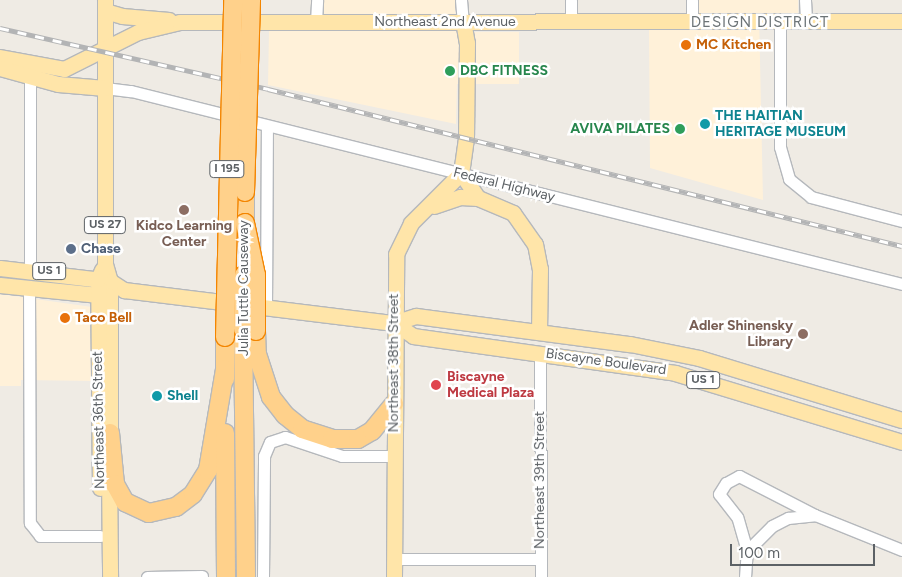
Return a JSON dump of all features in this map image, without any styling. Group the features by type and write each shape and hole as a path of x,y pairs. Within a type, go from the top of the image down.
{"highway":[{"name":"Julia Tuttle Causeway","path":"226,577 225,337 233,0"},
{"name":"Julia Tuttle Causeway","path":"246,577 250,330 245,223 251,0"},
{"path":"250,330 271,396 285,415 302,429 332,439 358,439 372,431 394,404"},
{"path":"110,434 115,484 125,502 149,513 176,507 193,494 208,470 225,369"}],"main road":[{"path":"105,6 122,16 180,22"},
{"name":"Northeast 36th Street","path":"100,577 105,264 105,6"},
{"path":"463,21 467,43 466,138 461,174 478,198"},
{"name":"Northeast 2nd Avenue","path":"0,57 64,69 138,32 180,22 902,21"},
{"path":"0,68 58,84 105,88"},
{"name":"Northeast 38th Street","path":"394,577 394,323 398,246 411,223 461,174"},
{"path":"426,209 460,197 478,198 512,213 535,244 540,269 540,332"},
{"name":"Biscayne Boulevard","path":"0,268 30,269 104,280 124,290 266,308 394,323 416,316 674,352 902,420"},
{"name":"US 1","path":"0,285 29,286 104,296"},
{"path":"104,296 124,290"},
{"name":"Northeast 36th Street","path":"104,296 110,434 110,577"},
{"name":"Biscayne Boulevard","path":"394,323 413,336 675,373 902,442"},
{"path":"540,353 551,346 644,358 674,352"}],"street":[{"path":"316,0 316,22"},
{"path":"461,0 463,21"},
{"path":"571,0 571,21"},
{"path":"692,0 692,22"},
{"path":"805,0 806,21"},
{"path":"780,21 780,155 785,172 793,184 811,197 902,221"},
{"path":"30,76 30,269"},
{"name":"Federal Highway","path":"105,88 140,93 902,284"},
{"path":"266,308 267,126"},
{"path":"29,286 29,513 34,532 44,536 100,536"},
{"name":"Northeast 39th Street","path":"540,353 541,577"},
{"path":"263,577 264,456 270,442 285,437 342,456 394,456"},
{"path":"744,577 747,551 737,517 719,494 726,483 739,476 815,515 902,550"},
{"path":"747,551 772,526 788,518 815,515"},
{"path":"394,559 540,559"},
{"path":"147,577 202,576"}],"shaded area":[{"path":"320,0 455,0 456,32 519,32 519,84 457,84 456,124 268,85 269,31 319,30"},
{"path":"696,0 798,0 798,13 759,13 763,200 650,168 649,29 696,29"},
{"path":"0,294 92,307 96,381 21,380 21,386 0,386"}],"railway":[{"path":"0,28 268,89 902,246"}],"place":[{"name":"MC Kitchen","path":"686,45"},
{"name":"DBC FITNESS","path":"450,71"},
{"name":"THE HAITIAN HERITAGE MUSEUM","path":"705,124"},
{"name":"AVIVA PILATES","path":"680,129"},
{"name":"Kidco Learning Center","path":"184,210"},
{"name":"Chase","path":"71,249"},
{"name":"Taco Bell","path":"65,318"},
{"name":"Adler Shinensky Library","path":"803,334"},
{"name":"Biscayne Medical Plaza","path":"436,385"},
{"name":"Shell","path":"157,396"}],"district":[{"name":"DESIGN DISTRICT","path":"760,23"}]}
